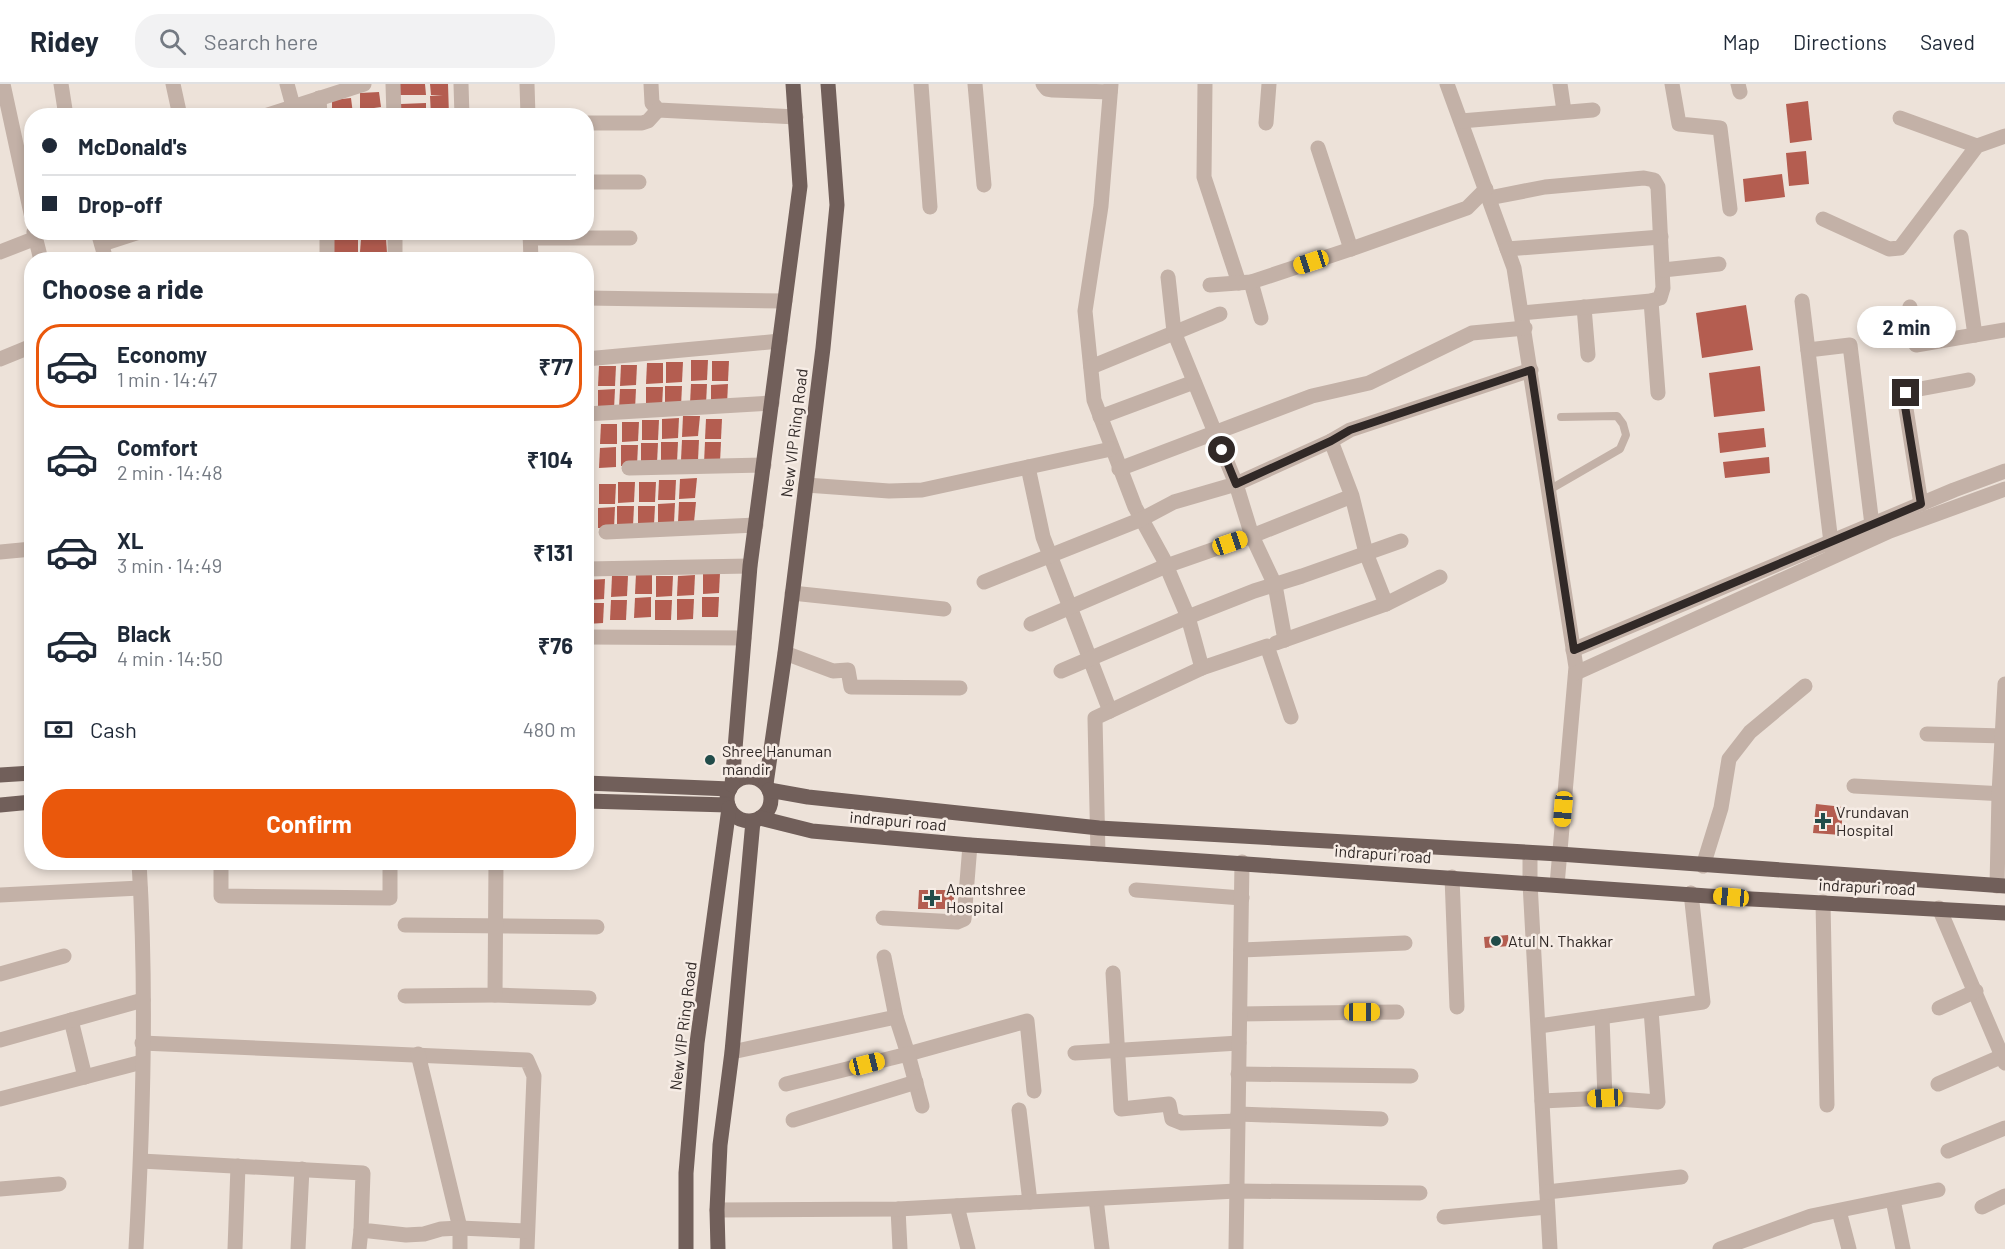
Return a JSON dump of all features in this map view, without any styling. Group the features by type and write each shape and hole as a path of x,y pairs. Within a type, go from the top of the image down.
{"main road":[{"name":"New VIP Ring Road","path":"731,787 750,566 800,186 793,84"},
{"name":"New VIP Ring Road","path":"767,788 823,348 837,205 828,84"},
{"path":"0,775 24,774"},
{"path":"746,777 760,780 767,788 771,804 768,811 756,820 742,820 736,817 728,806 727,797 731,787 746,777"},
{"path":"594,783 731,787"},
{"name":"indrapuri road","path":"767,788 808,797 1099,828 1559,854 2001,886"},
{"path":"594,801 728,806"},
{"path":"0,805 24,803"},
{"name":"New VIP Ring Road","path":"686,1249 686,1173 697,1043 728,806"},
{"path":"718,1249 720,1145 756,820"},
{"name":"indrapuri road","path":"756,820 812,831 1098,855 1242,862 1691,894 2005,913"}],"street":[{"path":"3,84 24,181"},
{"path":"61,84 65,108"},
{"path":"173,84 178,108"},
{"path":"287,84 293,106"},
{"path":"287,108 364,84"},
{"path":"393,84 394,108"},
{"path":"460,84 462,108"},
{"path":"527,84 528,108"},
{"path":"651,84 652,103 658,110 796,117"},
{"path":"921,84 930,207"},
{"path":"975,84 984,185"},
{"path":"1043,84 1047,89 1053,90 1110,88 1101,206 1085,311 1094,400 1119,469 1188,617 1202,668"},
{"path":"1205,84 1204,177 1261,318"},
{"path":"1266,123 1269,84"},
{"path":"1447,84 1514,268 1524,320 1574,650 1576,673 1557,885"},
{"path":"1560,84 1564,111"},
{"path":"1672,84 1679,124 1720,128 1730,209"},
{"path":"319,98 320,108"},
{"path":"594,123 642,123 648,121 658,110"},
{"path":"1461,121 1593,110"},
{"path":"1900,118 1977,146"},
{"path":"1823,219 1889,249 1900,248 1977,146 2005,136"},
{"path":"1318,148 1351,249"},
{"path":"1119,469 1312,396 1369,383 1472,333 1584,307 1651,301 1660,298 1664,288 1658,187 1654,180 1644,178 1487,194 1467,208 1351,249 1245,282 1210,285"},
{"path":"594,182 639,182"},
{"path":"594,237 630,238"},
{"path":"1507,249 1661,237"},
{"path":"1961,237 1975,335"},
{"path":"0,252 26,240"},
{"path":"1663,270 1719,264"},
{"path":"1168,277 1174,332 1236,484 1251,536 1275,585 1285,640"},
{"path":"594,298 785,302"},
{"path":"1651,301 1658,393"},
{"path":"1802,301 1832,549"},
{"path":"1584,307 1588,355"},
{"path":"1910,307 1916,345 2005,330"},
{"path":"1090,367 1220,314"},
{"path":"594,358 780,341"},
{"path":"1808,350 1850,345 1873,531"},
{"path":"0,359 24,349"},
{"path":"984,582 1142,519 1174,502 1236,484 1331,441 1350,430 1531,370"},
{"path":"1921,504 1904,396 1909,391 1968,380"},
{"path":"1100,417 1194,382"},
{"path":"594,414 772,403"},
{"path":"1331,441 1352,496 1366,553 1386,603"},
{"path":"806,485 922,490 1112,449"},
{"path":"629,468 764,465"},
{"path":"1028,467 1043,537 1110,711"},
{"path":"1576,673 1873,531 1921,504 2005,471"},
{"path":"1873,531 1902,526 2005,489"},
{"path":"1031,624 1166,566 1251,536 1352,496"},
{"path":"606,532 756,525"},
{"path":"1061,671 1188,617 1401,541"},
{"path":"1574,650 1832,549"},
{"path":"0,552 24,550"},
{"path":"594,569 750,566"},
{"path":"1098,855 1095,718 1202,668 1386,603 1440,577"},
{"path":"792,593 944,609"},
{"path":"594,637 744,638"},
{"path":"1268,646 1291,717"},
{"path":"785,653 833,671 848,670 851,687 960,688"},
{"path":"2001,886 2005,684"},
{"path":"1704,866 1721,808 1729,759 1750,732 1805,686"},
{"path":"1927,734 2003,736"},
{"path":"1854,786 2002,794"},
{"path":"883,918 957,922 964,919 970,845"},
{"path":"1530,853 1550,1249"},
{"path":"1236,1249 1242,862"},
{"path":"136,1249 141,1161 143,1000 139,870"},
{"path":"221,870 221,896 390,898 390,870"},
{"path":"495,995 496,870"},
{"path":"1452,877 1456,1007"},
{"path":"0,895 140,888"},
{"path":"1136,890 1242,898"},
{"path":"1539,1026 1704,1002 1691,894"},
{"path":"1823,902 1827,1105"},
{"path":"1938,1084 2004,1058 1939,908"},
{"path":"405,925 597,927"},
{"path":"1241,950 1405,943"},
{"path":"0,974 64,956"},
{"path":"884,957 896,1017 922,1107"},
{"path":"1113,973 1121,1109 1170,1104 1172,1119 1182,1123 1238,1117 1381,1119"},
{"path":"1939,1008 1976,992"},
{"path":"405,996 495,995 589,998"},
{"path":"0,1040 143,1000"},
{"path":"1542,1101 1605,1098 1658,1102 1651,1010"},
{"path":"1240,1014 1397,1012"},
{"path":"732,1052 896,1017"},
{"path":"1602,1017 1605,1098"},
{"path":"71,1020 86,1077"},
{"path":"786,1084 1028,1021 1034,1091"},
{"path":"142,1043 527,1060 534,1076 527,1249"},
{"path":"1075,1053 1239,1043"},
{"path":"418,1054 460,1228 460,1249"},
{"path":"0,1099 142,1062"},
{"path":"1238,1074 1411,1076"},
{"path":"793,1120 916,1082"},
{"path":"1018,1110 1030,1202"},
{"path":"1948,1151 2005,1128"},
{"path":"141,1161 363,1173 359,1249"},
{"path":"235,1249 238,1166"},
{"path":"298,1249 302,1169"},
{"path":"1444,1217 1681,1178"},
{"path":"0,1189 59,1184"},
{"path":"1720,1249 1785,1224 1839,1210 1938,1190"},
{"path":"717,1210 898,1209 1236,1191 1420,1193"},
{"path":"1982,1207 2005,1196"},
{"path":"1096,1198 1102,1249"},
{"path":"1893,1200 1904,1249"},
{"path":"957,1206 968,1249"},
{"path":"898,1209 900,1249"},
{"path":"1839,1210 1849,1249"},
{"path":"361,1230 406,1234 424,1234 441,1229 460,1228 527,1231"}],"lane":[{"path":"1549,490 1620,449 1626,435 1623,424 1617,416 1561,417"}],"building":[{"path":"400,84 425,84 426,95 400,95"},
{"path":"430,84 448,84 449,108 431,108 430,96 443,95 431,95"},
{"path":"379,92 381,107 360,108 360,93"},
{"path":"351,98 352,108 332,108 332,100"},
{"path":"1808,101 1812,140 1790,143 1786,104"},
{"path":"426,103 426,108 401,108 401,104"},
{"path":"1806,151 1809,184 1789,186 1786,153"},
{"path":"1782,174 1785,197 1745,202 1743,179"},
{"path":"333,240 358,240 358,252 332,252"},
{"path":"361,240 386,240 387,252 360,252"},
{"path":"1746,305 1753,350 1702,358 1696,313"},
{"path":"691,360 708,360 707,380 691,381"},
{"path":"712,361 729,361 728,381 712,381"},
{"path":"666,362 683,362 682,382 666,383"},
{"path":"647,363 663,363 663,383 646,384"},
{"path":"621,365 637,365 636,385 620,386"},
{"path":"599,366 616,366 615,386 598,386"},
{"path":"1760,366 1765,411 1714,417 1709,373"},
{"path":"691,384 707,384 706,404 690,404"},
{"path":"728,384 727,404 711,405 711,385"},
{"path":"665,386 682,386 681,406 665,407"},
{"path":"646,387 663,387 662,407 646,407"},
{"path":"615,389 614,409 598,410 598,390"},
{"path":"620,389 636,389 635,409 619,409"},
{"path":"683,416 700,416 698,436 682,437"},
{"path":"679,418 678,438 662,439 662,419"},
{"path":"706,419 722,419 721,439 705,439"},
{"path":"642,420 659,420 658,440 642,440"},
{"path":"622,422 639,422 638,441 622,442"},
{"path":"601,424 617,424 617,444 600,444"},
{"path":"1764,428 1766,447 1720,453 1718,433"},
{"path":"682,440 699,440 698,460 681,460"},
{"path":"661,442 678,442 677,462 661,463"},
{"path":"705,442 721,442 720,462 704,463"},
{"path":"641,443 658,443 657,463 641,464"},
{"path":"621,445 638,445 637,465 621,466"},
{"path":"616,447 616,467 599,468 600,448"},
{"path":"1769,457 1770,473 1725,478 1723,462"},
{"path":"697,478 695,498 679,499 680,479"},
{"path":"659,480 676,480 675,500 658,500"},
{"path":"618,482 635,482 634,502 618,503"},
{"path":"639,482 656,482 655,502 639,502"},
{"path":"599,484 616,484 615,504 599,504"},
{"path":"679,502 696,502 694,522 678,523"},
{"path":"675,503 674,523 658,524 658,504"},
{"path":"617,506 634,506 633,526 617,526"},
{"path":"638,506 655,506 654,525 638,526"},
{"path":"615,507 614,528 598,528 598,508"},
{"path":"703,573 720,573 719,593 703,594"},
{"path":"636,574 652,574 652,594 635,594"},
{"path":"695,575 694,595 677,596 678,576"},
{"path":"612,576 628,576 627,596 611,597"},
{"path":"656,576 673,576 672,596 656,597"},
{"path":"605,579 604,599 594,600 594,580"},
{"path":"651,597 651,617 634,618 635,598"},
{"path":"702,597 719,597 718,617 702,617"},
{"path":"677,599 694,599 693,619 677,620"},
{"path":"611,600 627,600 626,620 610,620"},
{"path":"655,600 672,600 671,620 655,620"},
{"path":"594,603 604,603 603,623 594,624"},
{"path":"1816,804 1843,807 1841,835 1813,833"},
{"path":"919,890 954,890 954,909 918,909"},
{"name":"Atul N. Thakkar","path":"1508,935 1509,946 1485,948 1484,937"}],"place":[{"name":"Shree Hanuman mandir","path":"710,760"},
{"name":"Vrundavan Hospital","path":"1823,821"},
{"name":"Anantshree Hospital","path":"932,898"},
{"name":"Atul N. Thakkar","path":"1496,941"}],"route":[{"path":"1222,450 1236,484 1331,441 1350,430 1531,370 1574,650 1921,504 1904,400 1906,393"}]}
